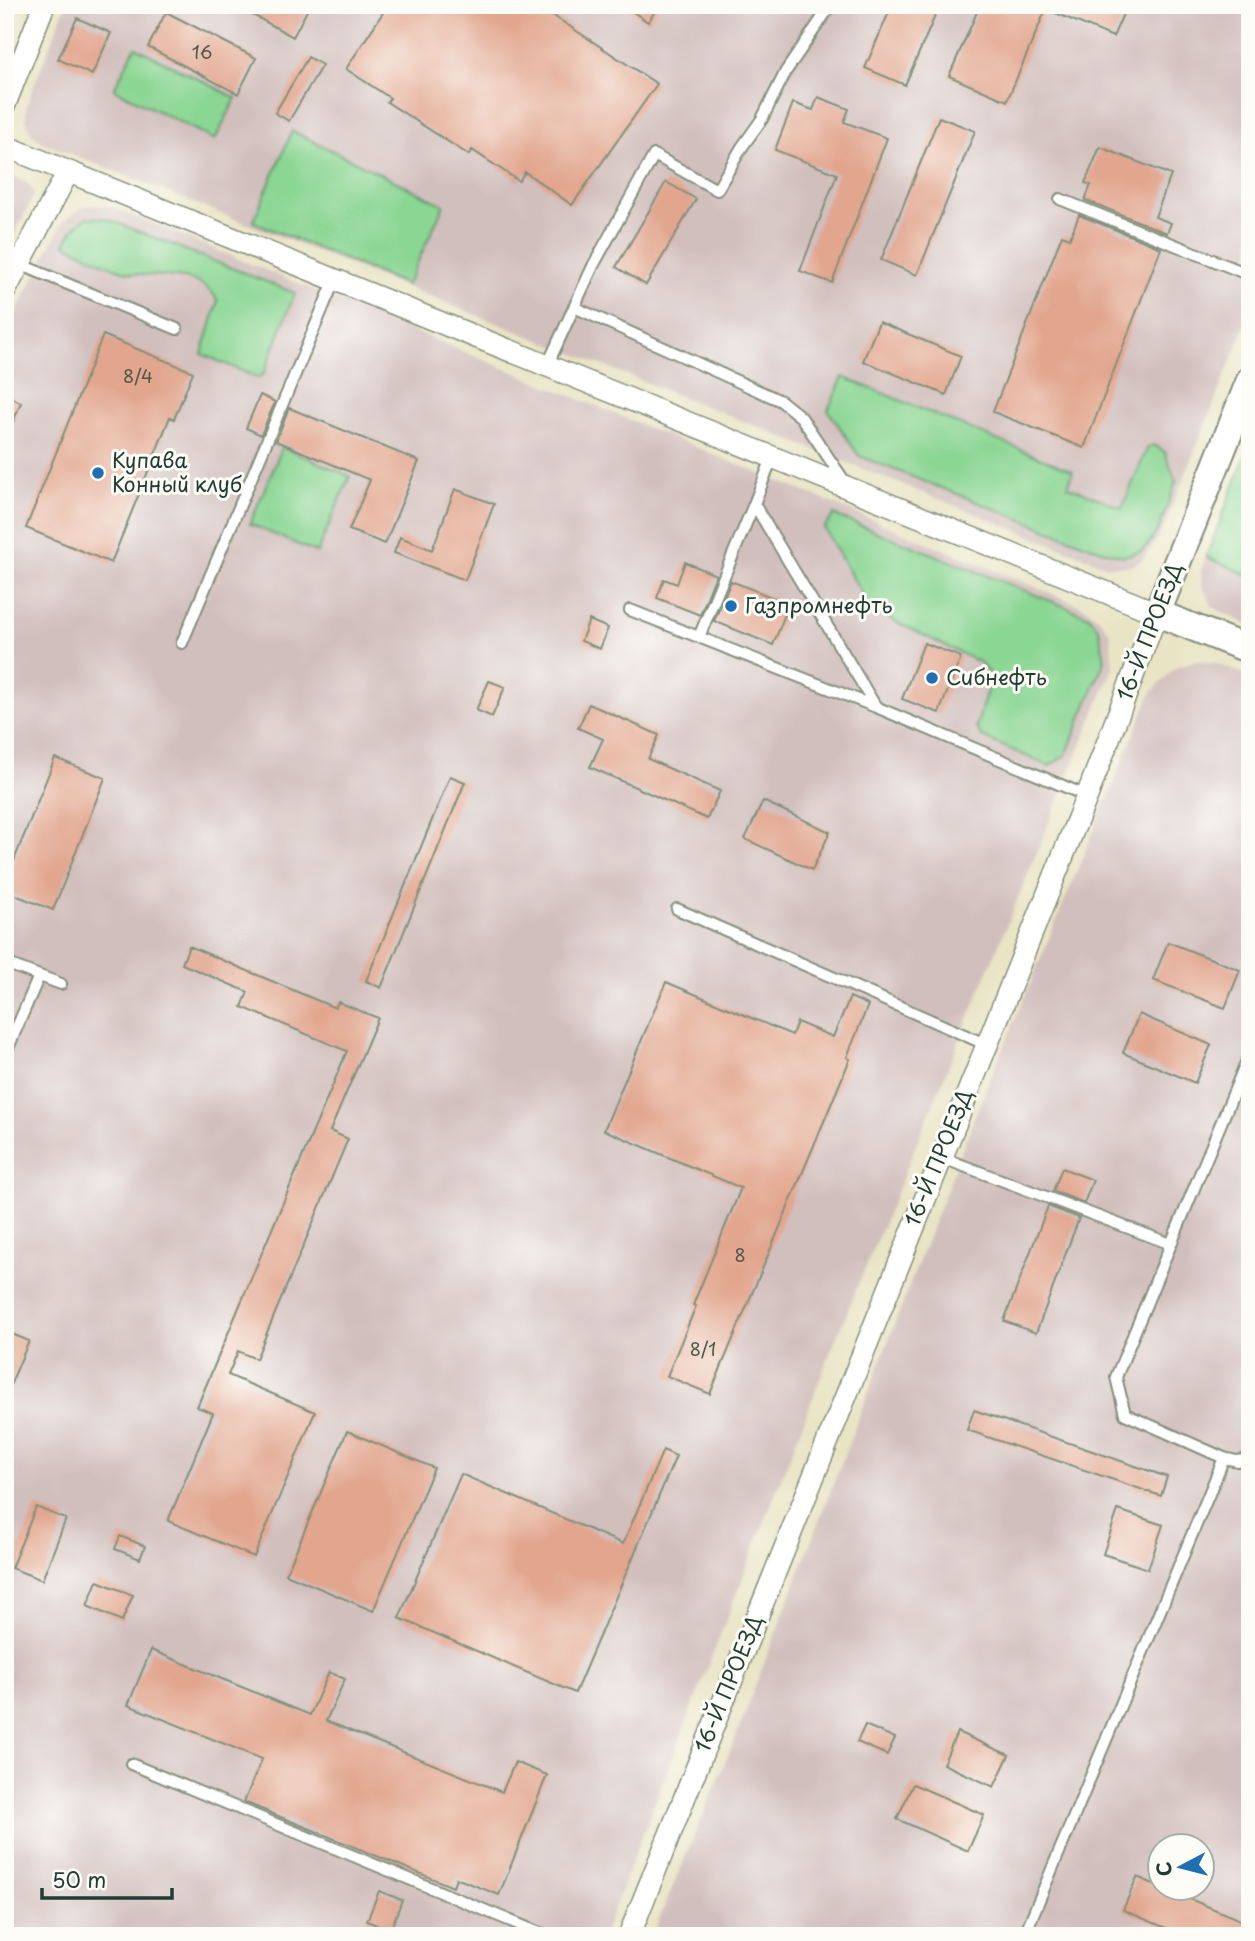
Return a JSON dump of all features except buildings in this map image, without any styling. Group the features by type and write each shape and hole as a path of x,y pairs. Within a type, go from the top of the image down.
{"street":[{"path":"5,104 44,5"},
{"path":"5,146 850,491 1250,650"},
{"path":"5,291 68,172"},
{"name":"16-Й ПРОЕЗД","path":"629,1936 985,1044 1087,796 1250,380"}],"lane":[{"path":"547,366 574,307 654,155 717,190 742,146 762,119 786,71 831,5"},
{"path":"1060,198 1250,275"},
{"path":"19,264 177,329"},
{"path":"182,643 335,279"},
{"path":"574,307 781,401 801,417 850,491"},
{"path":"699,637 772,457"},
{"path":"754,504 876,707"},
{"path":"630,610 876,707 1087,796"},
{"path":"677,909 985,1044"},
{"path":"5,963 61,984"},
{"path":"5,1055 39,976"},
{"path":"1250,1053 1116,1377 1125,1414 1224,1458 1237,1461 1250,1459"},
{"path":"940,1157 1171,1244"},
{"path":"1024,1936 1224,1458"},
{"path":"131,1764 547,1936"}],"shaded area":[{"path":"66,5 1250,5 1250,314 1161,534 1143,559 1131,566 1107,566 44,143 32,135 26,120 26,106"},
{"path":"5,172 30,185 34,195 5,253"},
{"path":"93,205 110,206 1084,607 1099,618 1110,633 1113,668 831,1351 603,1936 5,1936 5,333 63,222 80,209"},
{"path":"1250,444 1250,626 1213,607 1202,586 1201,570"},
{"path":"1194,661 1215,663 1250,676 1250,1936 652,1936 735,1739 974,1118 1151,693 1176,667"}],"green space":[{"path":"135,47 236,98 215,140 114,89"},
{"path":"292,131 444,205 407,285 253,222"},
{"path":"86,217 107,219 295,293 264,373 258,378 202,354 218,301 200,284 178,277 122,271 65,244 74,228"},
{"path":"843,377 1073,471 1068,486 1122,508 1148,447 1154,445 1165,452 1176,482 1159,528 1140,552 1123,556 1100,550 859,456 828,410"},
{"path":"1250,444 1250,576 1206,557"},
{"path":"282,447 350,476 317,553 250,524"},
{"path":"834,515 1089,616 1099,629 1105,660 1066,755 1049,766 982,737 976,727 991,677 981,663 877,613 869,606 824,528"}],"place":[{"name":"Купава Конный клуб","path":"98,473"},
{"name":"Газпромнефть","path":"731,606"},
{"name":"Сибнефть","path":"932,678"}]}
